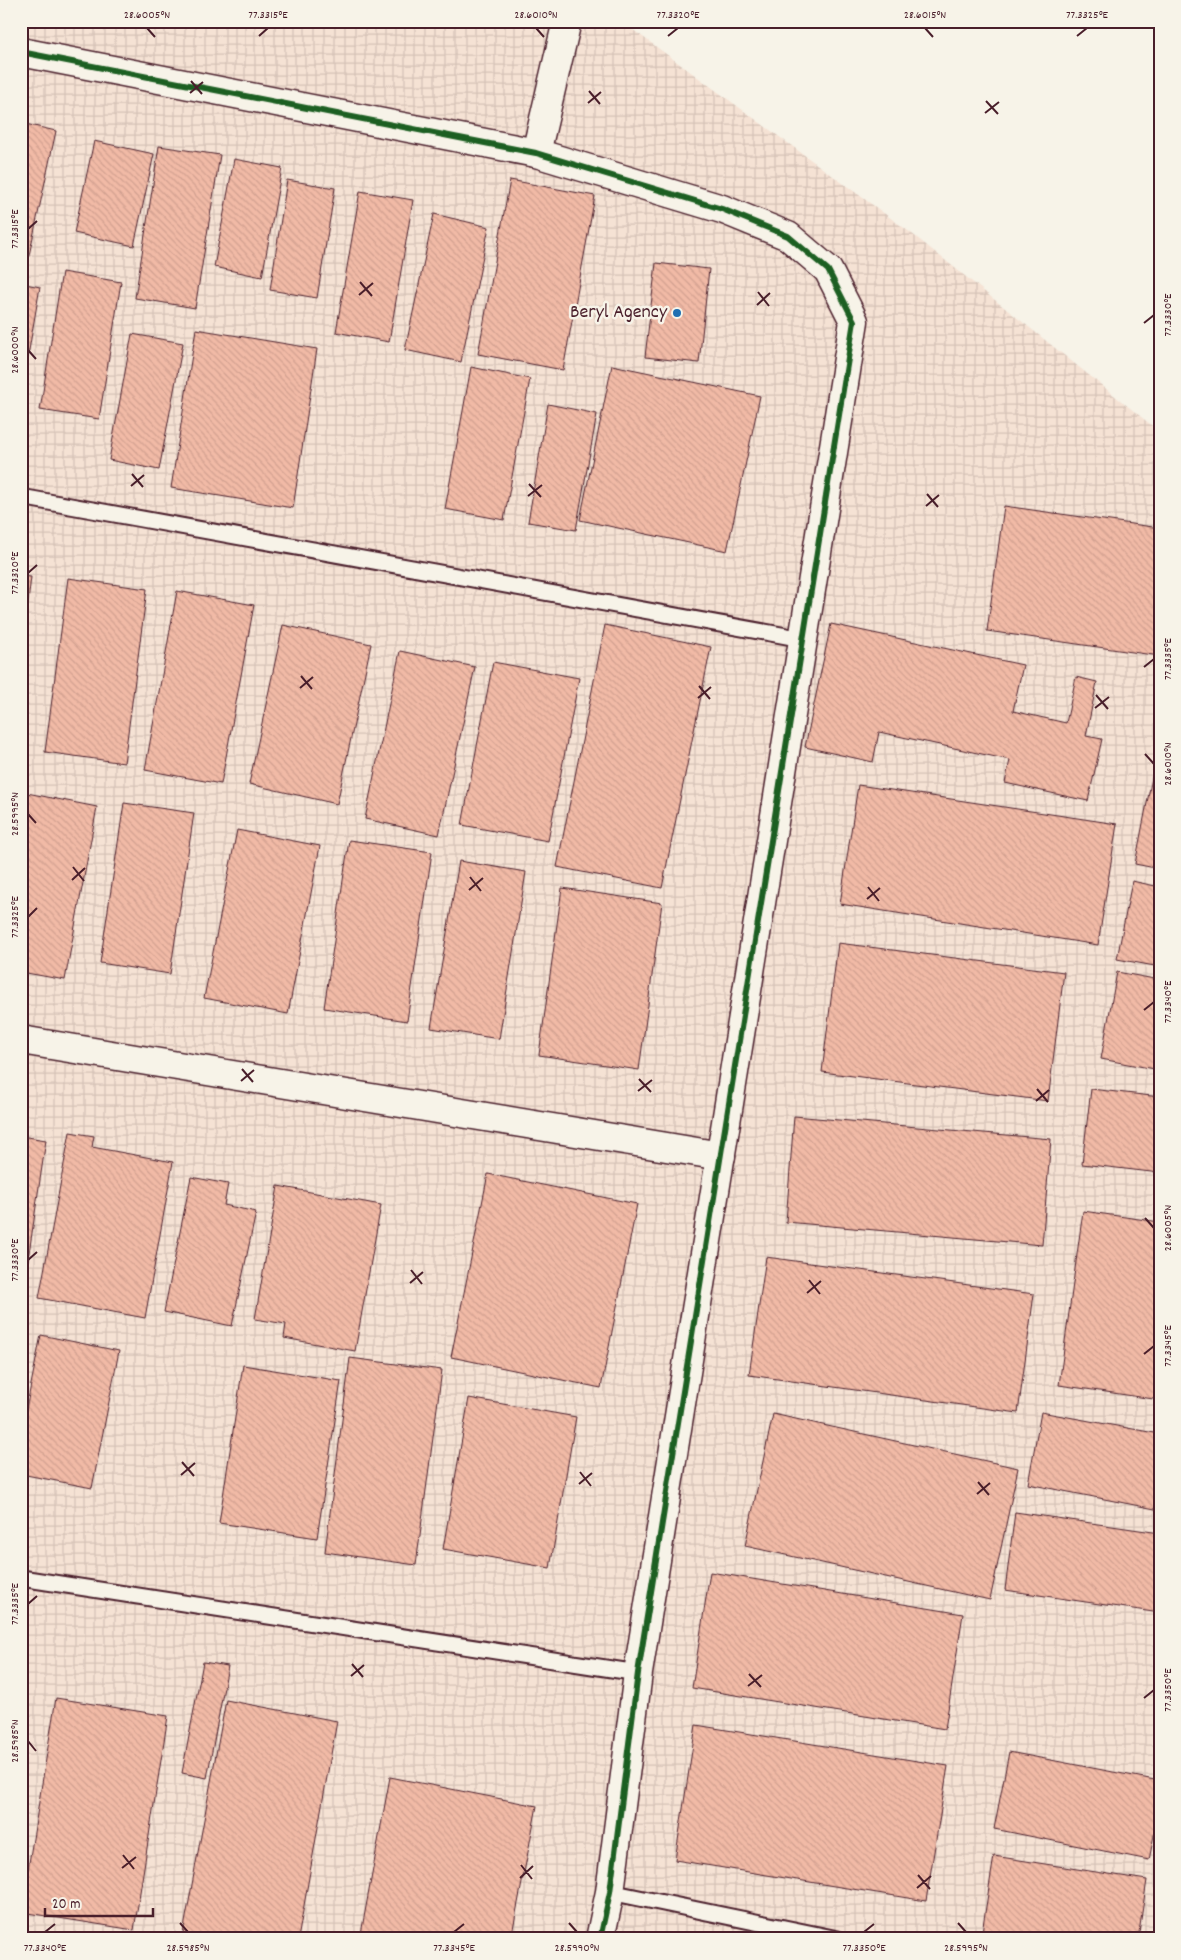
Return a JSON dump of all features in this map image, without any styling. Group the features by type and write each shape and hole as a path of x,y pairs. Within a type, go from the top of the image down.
{"street":[{"path":"536,154 568,21"},
{"path":"21,52 536,154 722,209 788,236 828,270 854,320 638,1673 610,1892 600,1939"},
{"path":"21,1040 721,1156"}],"lane":[{"path":"21,497 803,639"},
{"path":"21,1578 638,1673"},
{"path":"610,1892 838,1939"}],"shaded area":[{"path":"21,21 621,21 911,233 1160,432 1160,1939 21,1939"}],"building":[{"path":"21,123 56,131 28,260 21,259"},
{"path":"94,141 154,154 134,246 74,233"},
{"path":"159,146 220,155 195,308 135,298"},
{"path":"234,159 282,168 262,277 214,267"},
{"path":"287,180 335,188 317,298 270,290"},
{"path":"510,180 595,196 563,370 478,354"},
{"path":"360,191 413,200 389,342 336,332"},
{"path":"434,214 489,227 461,362 405,350"},
{"name":"Beryl Agency","path":"656,263 709,269 699,363 645,357"},
{"path":"62,272 121,282 99,419 40,410"},
{"path":"21,283 40,287 21,396"},
{"path":"196,329 317,349 293,508 171,488"},
{"path":"132,334 183,343 159,470 109,460"},
{"path":"612,365 760,396 727,551 580,520"},
{"path":"471,367 530,379 504,520 445,509"},
{"path":"548,404 597,414 576,530 528,522"},
{"path":"1004,506 1160,528 1160,656 987,631"},
{"path":"21,576 31,577 21,660"},
{"path":"68,578 147,589 124,763 45,752"},
{"path":"177,591 254,605 221,784 145,770"},
{"path":"831,624 1023,665 1013,711 1066,723 1076,677 1097,682 1086,736 1102,739 1088,801 1005,783 1010,760 879,732 873,762 805,747"},
{"path":"283,625 371,644 337,804 249,784"},
{"path":"605,625 711,647 662,888 557,867"},
{"path":"400,651 475,667 439,835 365,819"},
{"path":"493,662 579,678 548,841 462,825"},
{"path":"1156,757 1160,758 1160,869 1135,864"},
{"path":"858,785 1117,824 1098,945 840,904"},
{"path":"22,792 97,807 65,980 21,972"},
{"path":"124,803 194,813 170,974 100,963"},
{"path":"237,830 320,846 288,1014 204,998"},
{"path":"349,840 432,852 407,1021 324,1008"},
{"path":"459,861 526,872 499,1039 431,1028"},
{"path":"1132,881 1160,887 1160,967 1117,959"},
{"path":"562,888 662,903 639,1070 539,1055"},
{"path":"838,943 1064,972 1048,1101 822,1072"},
{"path":"1117,972 1160,980 1160,1070 1101,1059"},
{"path":"1091,1089 1160,1097 1160,1173 1082,1164"},
{"path":"794,1116 1051,1139 1042,1245 786,1222"},
{"path":"70,1132 94,1136 92,1147 173,1162 145,1318 39,1298"},
{"path":"21,1136 46,1140 23,1293 21,1293"},
{"path":"488,1174 637,1204 601,1388 451,1357"},
{"path":"191,1177 228,1184 224,1205 256,1212 232,1326 164,1312"},
{"path":"278,1186 381,1205 355,1351 284,1338 286,1324 255,1319"},
{"path":"1083,1211 1160,1222 1160,1400 1059,1385"},
{"path":"766,1257 1034,1294 1018,1413 749,1375"},
{"path":"41,1335 119,1351 92,1488 21,1474 21,1434"},
{"path":"350,1358 442,1370 416,1565 325,1552"},
{"path":"243,1365 341,1381 317,1538 219,1523"},
{"path":"469,1398 576,1417 550,1568 443,1549"},
{"path":"1041,1412 1160,1434 1160,1510 1028,1484"},
{"path":"773,1414 1018,1468 990,1600 745,1546"},
{"path":"1015,1512 1160,1533 1160,1613 1005,1590"},
{"path":"710,1572 963,1614 945,1729 692,1688"},
{"path":"203,1662 228,1666 207,1778 182,1773"},
{"path":"56,1698 168,1716 134,1930 21,1912"},
{"path":"226,1700 337,1721 298,1939 182,1939"},
{"path":"696,1725 948,1766 926,1901 675,1860"},
{"path":"1009,1752 1160,1781 1160,1806 1149,1860 994,1829"},
{"path":"390,1777 537,1806 511,1939 360,1939"},
{"path":"994,1856 1147,1880 1138,1939 1022,1939 982,1932"}],"cycle path":[{"path":"21,52 536,153 722,209 788,236 828,270 854,321 638,1673 610,1892 600,1939"}],"place":[{"name":"Beryl Agency","path":"677,313"}]}
